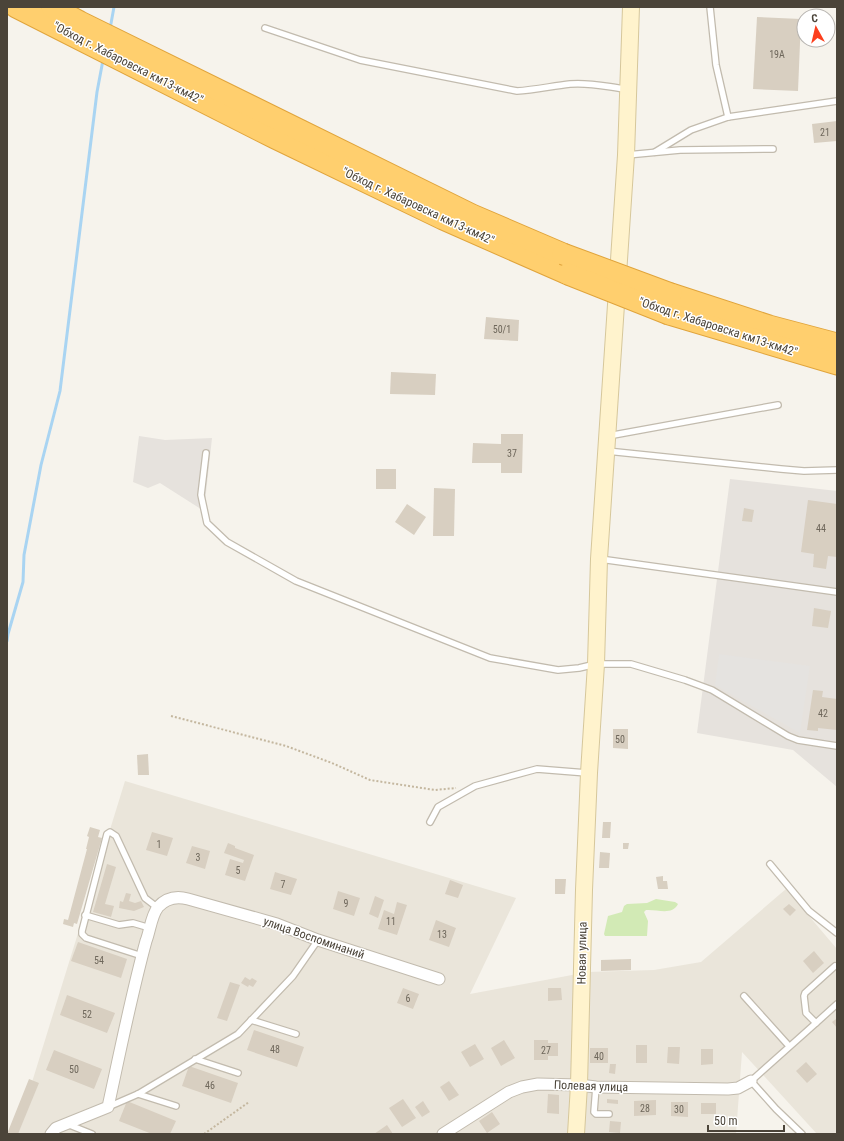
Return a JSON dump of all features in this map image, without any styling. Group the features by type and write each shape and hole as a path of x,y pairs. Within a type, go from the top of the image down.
{"highway":[{"name":"\"Обход г. Хабаровска км13-км42\"","path":"16,7 79,30 150,65 275,138 443,219 670,304 837,364"},
{"name":"\"Обход г. Хабаровска км13-км42\"","path":"52,7 79,30"},
{"name":"\"Обход г. Хабаровска км13-км42\"","path":"670,304 769,326 837,344"}],"main road":[{"name":"Новая улица","path":"576,1134 579,1085 584,890 589,773 596,664 599,559 626,155 631,7"}],"street":[{"name":"улица Воспоминаний","path":"158,908 172,897 178,896 277,924 318,940 439,979"},
{"path":"51,1134 56,1128 108,1107 142,956 150,928 158,908"},
{"name":"Полевая улица","path":"443,1134 509,1092 522,1087 538,1084 596,1087 728,1089 738,1088 751,1081"}],"lane":[{"path":"710,7 716,65 728,117"},
{"path":"265,28 360,60 517,91 571,84 587,84 629,89"},
{"path":"655,152 691,130 728,117 837,101"},
{"path":"626,155 680,150 774,149"},
{"path":"607,444 778,405"},
{"path":"607,444 781,469 804,471 837,470"},
{"path":"206,453 201,495 207,523 227,542 296,581 490,658 558,670 579,668 596,664 631,664 685,680 712,690 788,736 798,740 837,746"},
{"path":"599,559 837,592"},
{"path":"430,822 438,807 475,786 537,769 589,773"},
{"path":"142,956 86,938 82,934 105,840 110,832 116,836 145,898 158,908"},
{"path":"770,864 809,911 837,933"},
{"path":"86,915 119,925 133,923 150,928"},
{"path":"108,1107 138,1094 238,1034 293,976 318,940"},
{"path":"816,1023 806,1013 804,996 805,993 835,966"},
{"path":"744,996 790,1046"},
{"path":"802,1134 776,1109 751,1081 837,1004"},
{"path":"251,1020 296,1034"},
{"path":"195,1059 238,1073"},
{"path":"596,1087 594,1112 596,1114 609,1114"},
{"path":"138,1094 176,1106"},
{"path":"66,1124 92,1134"}],"path":[{"path":"171,716 286,746 370,780 435,790 475,786"},
{"path":"204,1134 249,1102"}],"shaded area":[{"path":"139,436 165,440 212,438 204,511 160,483 148,488 133,482"},
{"path":"730,479 837,491 837,787 793,750 697,733"},
{"path":"719,654 810,666 800,733 715,685"},
{"path":"125,781 516,898 470,994 588,972 654,970 701,962 786,889 837,949 837,1133 817,1134 742,1052 736,1134 16,1134"}],"green space":[{"path":"656,899 675,902 678,904 675,908 668,911 646,910 644,912 648,921 647,936 605,936 604,934 608,916 622,912 624,906 627,904 647,903"}],"building":[{"path":"757,17 796,19 796,48 800,48 798,91 753,89"},
{"path":"837,121 837,141 814,143 812,124"},
{"path":"486,317 519,320 518,341 484,339"},
{"path":"391,372 436,374 435,395 390,394"},
{"path":"501,434 523,434 522,473 501,473 501,463 472,463 473,443 501,444"},
{"path":"376,469 396,469 396,489 376,489"},
{"path":"434,488 455,489 454,536 433,536"},
{"path":"808,500 837,504 837,557 828,556 826,569 813,567 814,554 801,552"},
{"path":"407,504 426,517 414,535 395,522"},
{"path":"744,508 754,510 752,522 742,521"},
{"path":"814,608 831,611 828,628 812,626"},
{"path":"813,690 823,691 822,697 837,699 837,730 818,728 818,731 807,730"},
{"path":"613,729 628,729 628,749 613,748"},
{"path":"148,754 149,775 138,775 137,755"},
{"path":"603,822 611,822 610,838 602,838"},
{"path":"90,827 100,830 98,837 102,838 77,924 74,923 73,927 63,924 64,919 68,920 87,849 89,837 87,836"},
{"path":"152,832 173,838 167,856 146,850"},
{"path":"228,843 235,846 235,848 254,855 245,881 225,875 230,859 243,863 244,860 224,853"},
{"path":"623,843 629,843 628,849 623,849"},
{"path":"192,846 210,851 205,869 186,863"},
{"path":"600,852 610,853 609,868 599,868"},
{"path":"107,864 116,867 105,904 114,906 111,917 93,912"},
{"path":"275,872 297,879 291,895 270,889"},
{"path":"663,876 663,881 667,881 668,889 658,889 656,877"},
{"path":"555,879 566,879 565,894 555,894"},
{"path":"450,880 463,885 458,898 445,894"},
{"path":"338,891 360,898 354,916 333,909"},
{"path":"126,893 131,894 129,901 135,903 141,901 144,907 134,911 119,908 120,901 123,902"},
{"path":"375,896 384,900 378,918 369,914"},
{"path":"397,902 407,905 397,935 378,929 384,910 394,914"},
{"path":"789,904 796,910 790,916 783,909"},
{"path":"436,920 456,928 449,947 429,940"},
{"path":"78,942 127,959 121,978 71,961"},
{"path":"814,951 824,963 813,973 803,961"},
{"path":"631,959 631,970 601,971 601,960"},
{"path":"245,977 250,980 252,978 257,981 253,987 249,985 248,987 241,983"},
{"path":"230,982 240,985 227,1021 217,1018"},
{"path":"403,988 419,994 413,1009 397,1003"},
{"path":"548,988 561,988 562,1000 548,1001"},
{"path":"67,995 115,1013 107,1033 60,1015"},
{"path":"836,1019 837,1020 837,1028 832,1022"},
{"path":"254,1030 304,1047 297,1067 247,1050"},
{"path":"504,1040 515,1058 501,1066 491,1048"},
{"path":"534,1040 548,1040 548,1043 558,1043 558,1056 548,1056 548,1060 534,1060"},
{"path":"475,1044 484,1059 470,1067 461,1052"},
{"path":"636,1045 647,1045 647,1063 636,1063"},
{"path":"668,1047 680,1047 679,1064 667,1063"},
{"path":"590,1048 608,1048 608,1063 590,1063"},
{"path":"701,1049 713,1049 713,1064 701,1065"},
{"path":"54,1050 102,1069 94,1089 46,1070"},
{"path":"806,1062 817,1074 807,1083 796,1071"},
{"path":"610,1064 616,1064 615,1074 609,1073"},
{"path":"189,1066 238,1083 231,1103 182,1086"},
{"path":"29,1079 39,1083 18,1134 7,1134"},
{"path":"449,1081 459,1095 449,1101 440,1087"},
{"path":"548,1094 559,1095 559,1114 547,1113"},
{"path":"403,1099 416,1118 402,1127 389,1108"},
{"path":"607,1099 618,1100 618,1104 607,1103"},
{"path":"656,1100 656,1115 634,1116 634,1101"},
{"path":"127,1101 176,1121 170,1134 152,1134 119,1121"},
{"path":"423,1101 430,1112 422,1117 415,1107"},
{"path":"671,1102 688,1102 688,1117 671,1116"},
{"path":"701,1103 716,1103 716,1114 701,1114"},
{"path":"492,1112 500,1124 487,1133 479,1121"},
{"path":"610,1121 621,1122 620,1133 609,1132"},
{"path":"387,1125 393,1134 374,1134"}],"waterway":[{"path":"110,29 114,7"},
{"path":"7,641 23,582 24,555 41,465 60,391 97,92 103,60"}]}
